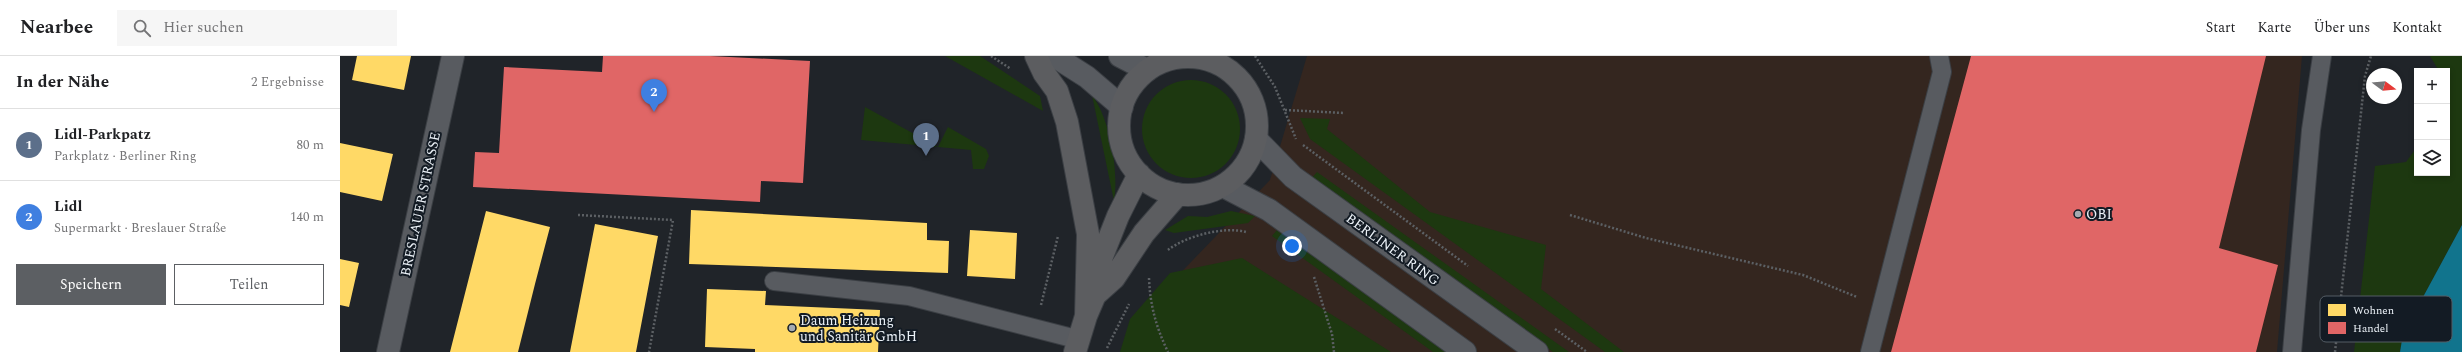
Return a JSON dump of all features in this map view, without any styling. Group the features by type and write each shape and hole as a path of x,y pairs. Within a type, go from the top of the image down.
{"main road":[{"path":"1036,56 1044,73 1058,91 1067,122 1088,234 1086,316"},
{"path":"1184,56 1205,57 1229,70 1247,89 1257,113 1256,139 1245,166 1223,186 1201,194 1178,194 1157,187 1139,174 1124,148 1120,130 1122,107 1132,86 1157,62 1184,56"},
{"path":"1078,346 1086,316 1095,295 1097,269 1118,216 1139,174"},
{"path":"1095,295 1114,278 1144,233 1178,194"}],"street":[{"name":"BRESLAUER STRASSE","path":"388,352 453,56"},
{"path":"1054,56 1087,77 1122,107"},
{"path":"1120,56 1157,62"},
{"name":"BERLINER RING","path":"1256,139 1293,178 1537,352"},
{"path":"1223,186 1269,210 1465,352"}],"lane":[{"path":"1870,352 1942,72 1939,56"},
{"path":"2292,352 2311,130 2322,56"},
{"path":"774,281 909,296 1034,328 1078,346"}],"path":[{"path":"1255,56 1264,67 1285,110 1296,139 1312,153 1472,269"},
{"path":"2341,296 2365,76 2371,56"},
{"path":"1285,110 1344,113"},
{"path":"578,215 673,220 649,352"},
{"path":"1570,215 1646,238 1803,276 1882,308"},
{"path":"1034,328 1060,228"},
{"path":"1169,249 1193,236 1237,229 1253,233"},
{"path":"1148,273 1151,307 1158,330 1168,352"},
{"path":"1314,277 1332,334 1334,352"},
{"path":"1549,324 1587,352"},
{"path":"2335,352 2336,342"}],"shaded area":[{"path":"1307,56 2302,56 2277,352 1125,352 1140,315 1270,180"}],"green space":[{"path":"945,56 980,56 1040,96 1043,111"},
{"path":"2430,56 2462,56 2462,225 2424,296 2360,296 2375,166 2406,162 2414,151 2414,176 2450,176 2450,68 2437,68"},
{"path":"1191,80 1210,84 1226,94 1236,110 1240,129 1236,148 1226,164 1210,174 1191,178 1172,174 1156,164 1146,148 1142,129 1146,110 1156,94 1172,84"},
{"path":"1092,95 1104,117 1112,146 1115,175 1114,201"},
{"path":"865,107 938,147 861,140"},
{"path":"1300,118 1330,119 1327,129 1430,212 1546,245 1541,289 1624,352 1605,352 1310,139"},
{"path":"948,127 986,149 989,156 984,169 973,169 971,150 938,147"},
{"path":"1317,172 1569,352 1553,352 1311,179"},
{"path":"1231,211 1255,216 1248,223 1174,233 1165,230 1188,216 1207,217"},
{"path":"1277,230 1447,352 1433,352 1272,236"},
{"path":"1242,258 1391,352 1120,352 1130,319 1170,273"},
{"path":"2355,342 2402,342 2400,352 2354,352"}],"water":[{"path":"2462,225 2462,352 2400,352 2402,342 2452,342 2452,296 2424,296"}],"building: Wohnen":[{"path":"357,56 411,56 404,90 352,80"},
{"path":"340,143 393,154 382,201 340,192"},
{"path":"691,210 927,223 927,240 949,241 948,273 689,264"},
{"path":"486,211 550,227 518,352 450,352"},
{"path":"595,224 658,236 636,352 570,352"},
{"path":"970,230 1017,233 1015,279 967,276"},
{"path":"340,259 359,263 349,307 340,305"},
{"name":"Daum Heizung und Sanitär GmbH","path":"707,289 766,291 765,305 880,310 878,352 755,352 755,349 705,347"}],"building: Handel":[{"path":"603,56 710,56 810,61 803,183 761,181 760,202 473,187 475,152 499,153 504,67 602,72"},
{"name":"OBI","path":"1971,56 2266,56 2219,248 2278,265 2256,352 1891,352"}],"place":[{"name":"Lidl","path":"654,112"},
{"name":"Lidl-Parkpatz","path":"926,156"},
{"name":"OBI","path":"2078,214"},
{"name":"Daum Heizung und Sanitär GmbH","path":"792,328"}]}
